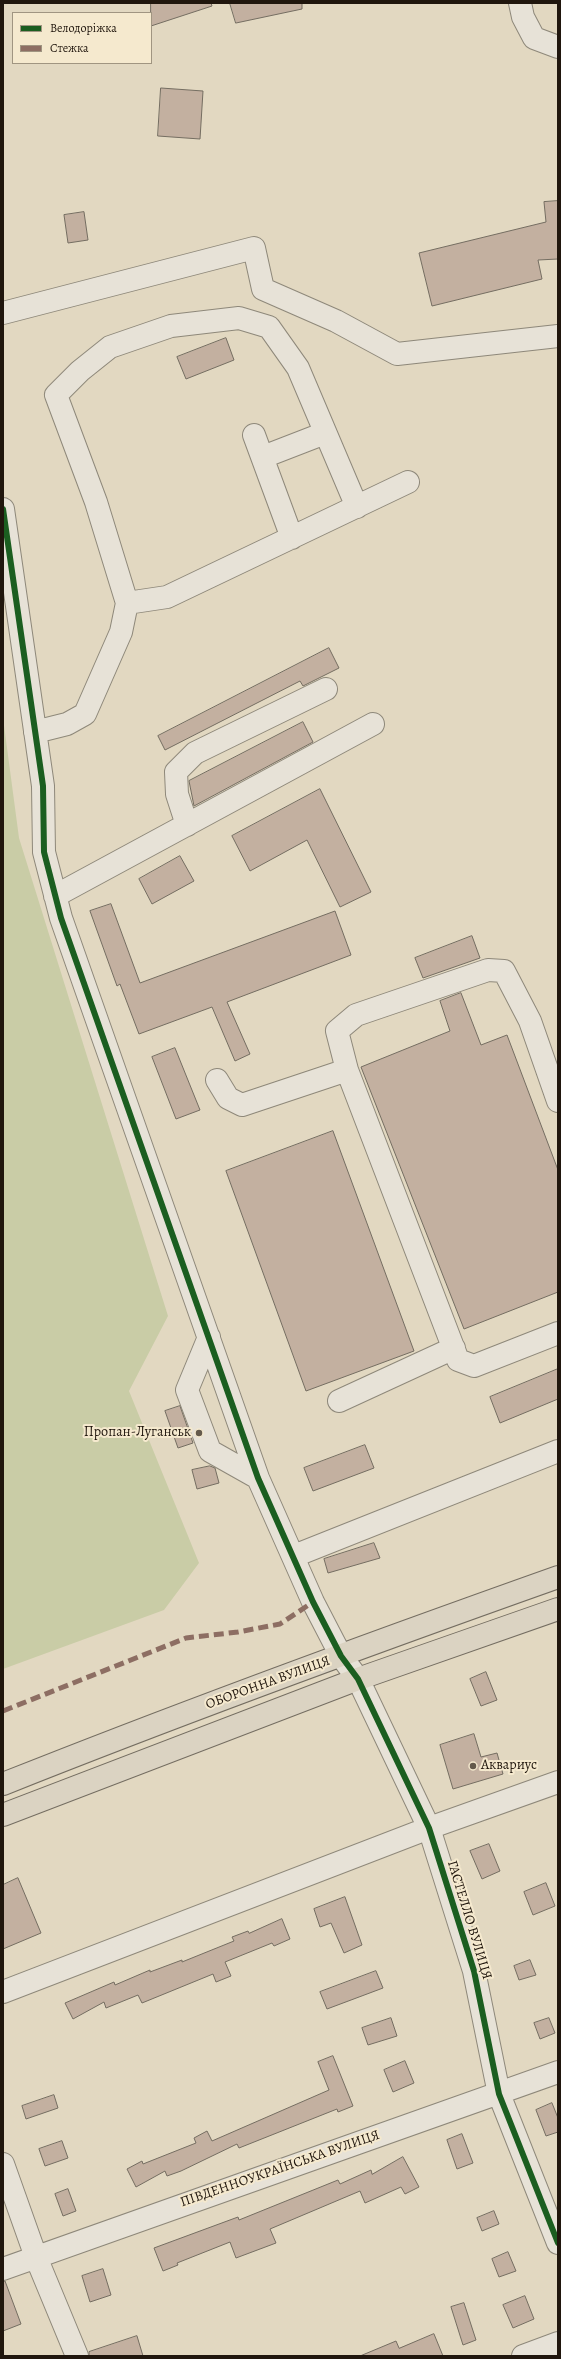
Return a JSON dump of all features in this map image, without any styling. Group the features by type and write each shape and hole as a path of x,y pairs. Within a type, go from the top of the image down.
{"main road":[{"name":"ОБОРОННА ВУЛИЦЯ","path":"3,1784 134,1732 558,1577"},
{"name":"ОБОРОННА ВУЛИЦЯ","path":"3,1815 358,1680 558,1609"}],"street":[{"path":"520,3 523,17 534,38 558,47"},
{"path":"3,313 254,248 263,289 336,321 397,354 558,336"},
{"path":"35,732 67,724 85,714 121,632 127,603 96,502 56,395 80,371 110,347 171,326 238,318 269,327 298,368 357,507"},
{"path":"263,457 325,433"},
{"path":"254,435 292,538"},
{"path":"127,603 167,597 408,482"},
{"name":"ГАСТЕЛЛО ВУЛИЦЯ","path":"3,509 43,786 44,852 64,926 258,1478 294,1556 313,1602 341,1656 358,1680 429,1828 474,1972 499,2094 558,2243"},
{"path":"187,825 177,794 176,772 195,753 326,689"},
{"path":"55,896 373,724"},
{"path":"558,1101 530,1021 504,971 488,970 356,1015 337,1031 347,1070 458,1360 474,1366 558,1334"},
{"path":"217,1080 228,1098 242,1105 347,1070"},
{"path":"209,1337 187,1390 210,1451 258,1478"},
{"path":"339,1401 454,1348"},
{"path":"294,1556 558,1451"},
{"path":"3,1992 429,1828 558,1782"},
{"name":"ПІВДЕННОУКРАЇНСЬКА ВУЛИЦЯ","path":"3,2268 320,2154 499,2094 558,2072"},
{"path":"3,2164 36,2257 77,2356"},
{"path":"523,2356 558,2343"}],"green space":[{"path":"3,718 19,838 168,1316 129,1391 199,1563 164,1610 3,1669"}],"building":[{"path":"151,3 211,3 212,6 152,26"},
{"path":"230,3 302,3 302,9 236,23"},
{"path":"161,88 203,91 200,139 158,136"},
{"path":"558,201 558,259 538,260 542,279 432,306 419,253 546,222 544,202"},
{"path":"84,212 88,240 68,243 64,215"},
{"path":"226,338 234,360 186,379 177,357"},
{"path":"329,648 339,668 303,686 300,681 165,750 158,736"},
{"path":"303,722 313,742 194,806 189,781"},
{"path":"320,789 371,892 340,907 307,840 250,871 232,836"},
{"path":"180,856 194,881 152,904 139,879"},
{"path":"111,904 140,983 335,911 351,955 227,1002 250,1054 235,1061 212,1007 139,1034 120,984 117,986 90,911"},
{"path":"472,936 480,958 423,978 415,958"},
{"path":"461,993 481,1045 507,1035 558,1170 558,1292 464,1329 361,1067 450,1031 440,1001"},
{"path":"175,1048 200,1110 176,1119 152,1057"},
{"path":"333,1131 414,1351 306,1391 226,1171"},
{"path":"558,1369 558,1399 500,1423 490,1397"},
{"path":"180,1406 193,1443 178,1448 165,1411"},
{"path":"365,1445 374,1468 313,1491 304,1468"},
{"path":"210,1466 215,1468 219,1483 197,1489 192,1470"},
{"path":"374,1543 380,1558 328,1573 324,1559"},
{"path":"486,1672 497,1700 481,1706 470,1679"},
{"name":"Аквариус","path":"474,1734 481,1757 497,1753 503,1774 453,1789 440,1745"},
{"path":"489,1844 500,1871 482,1879 470,1851"},
{"path":"18,1878 41,1933 3,1949 3,1885"},
{"path":"546,1883 555,1906 533,1915 524,1892"},
{"path":"345,1897 362,1945 344,1953 331,1923 320,1927 314,1909"},
{"path":"282,1919 290,1939 274,1946 272,1943 225,1962 231,1976 216,1982 213,1974 142,2003 138,1995 106,2008 104,2002 73,2019 65,2003 114,1982 115,1985 150,1970 150,1972 182,1960 182,1962 234,1941 232,1937 248,1931 249,1933"},
{"path":"530,1960 536,1975 519,1980 514,1966"},
{"path":"376,1971 383,1988 327,2009 320,1992"},
{"path":"391,2018 397,2036 368,2045 362,2028"},
{"path":"549,2018 555,2033 540,2039 534,2023"},
{"path":"333,2056 353,2106 338,2112 337,2109 239,2148 237,2144 181,2171 167,2176 165,2171 136,2187 127,2169 142,2161 143,2164 196,2143 194,2138 207,2131 212,2141 329,2090 318,2062"},
{"path":"405,2061 414,2083 393,2092 384,2070"},
{"path":"54,2095 58,2108 26,2119 22,2106"},
{"path":"552,2103 558,2118 558,2132 546,2136 536,2110"},
{"path":"462,2134 473,2163 457,2169 447,2140"},
{"path":"62,2141 68,2158 45,2166 39,2149"},
{"path":"403,2157 419,2187 405,2194 401,2187 365,2203 360,2191 270,2229 276,2243 236,2258 230,2242 177,2263 178,2265 163,2271 154,2248 238,2217 239,2220 338,2180 340,2184 371,2170 372,2174"},
{"path":"68,2189 76,2211 63,2216 55,2194"},
{"path":"494,2211 499,2224 482,2231 477,2218"},
{"path":"508,2252 516,2271 499,2277 492,2259"},
{"path":"103,2269 111,2295 90,2302 82,2276"},
{"path":"3,2281 5,2281 21,2324 3,2331"},
{"path":"525,2296 534,2319 513,2328 503,2305"},
{"path":"464,2303 476,2340 463,2345 451,2307"},
{"path":"434,2334 443,2356 360,2356 396,2341 399,2348"},
{"path":"137,2336 143,2356 89,2356 89,2352"}],"marked path":[{"path":"3,1711 186,1638 238,1632 280,1624 313,1602"}],"cycle path":[{"path":"3,509 43,786 44,852 61,918 258,1478 313,1602 341,1656 358,1679 429,1828 474,1971 499,2094 558,2243"}],"place":[{"name":"Пропан-Луганськ","path":"199,1433"},
{"name":"Аквариус","path":"473,1766"}]}
